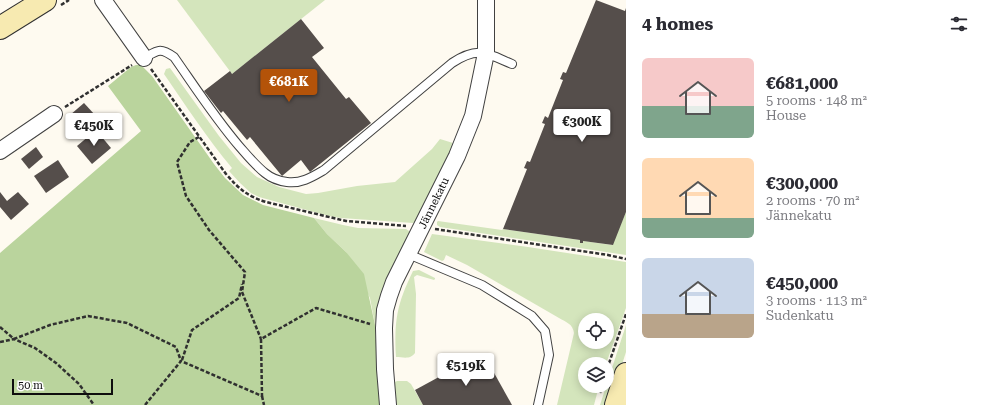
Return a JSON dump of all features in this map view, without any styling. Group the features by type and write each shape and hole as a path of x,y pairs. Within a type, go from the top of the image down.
{"street":[{"path":"0,28 44,0"},
{"path":"103,0 144,58"},
{"name":"Jännekatu","path":"388,405 385,369 385,310 394,282 457,156 472,116 486,54 486,0"},
{"path":"0,151 54,114"},
{"path":"616,405 626,374"}],"lane":[{"path":"144,58 162,50 174,57 224,128 249,157 266,173 277,180 288,182 300,182 324,170 452,63 468,54 486,54 512,64"},
{"path":"408,254 482,285 532,316 545,331 549,354 538,405"}],"path":[{"path":"54,114 144,58"},
{"path":"199,137 190,142 177,162 186,196 209,230 245,272 242,292 261,339 262,396 264,405"},
{"path":"358,222 422,227 626,259"},
{"path":"144,405 181,361 192,330 238,298 245,272"},
{"path":"261,339 316,308 384,328"},
{"path":"611,357 626,314"},
{"path":"0,342 14,339 50,325 88,316 127,323 176,347 181,361 262,396"},
{"path":"0,327 14,339 35,348 56,363 79,384 94,405"}],"green space":[{"path":"177,0 325,0 232,74"},
{"path":"141,65 152,76 214,164 225,178 243,195 263,205 314,218 327,234 346,252 364,274 375,325 380,405 0,405 0,253 141,131 108,86 131,67"},
{"path":"170,68 219,136 241,163 257,177 279,187 306,194 395,182 432,149 440,139 453,143 415,222 329,216 259,197 251,193 240,183 229,171 232,168 205,134 164,74 166,69"},
{"path":"626,212 626,255 440,227 437,225 438,221 580,240 580,243 583,243 583,241 612,245"},
{"path":"314,218 358,228 406,229 409,231 409,234 385,283 378,303 375,325 370,298 346,252 327,234"},
{"path":"432,234 626,262 626,308 614,342 614,313 578,313 578,349 611,349 608,357 578,357 578,393 597,393 594,405 557,405 574,333 569,324 467,265 446,255 442,261 424,252"},
{"path":"419,270 435,279 417,275 414,277 416,294 415,353 411,357 396,357 396,322 400,303 413,271"},
{"path":"626,325 626,352 614,389 614,362"},
{"path":"397,381 407,381 411,384 423,405 393,405 393,383"},
{"path":"604,393 613,393 609,405 600,405"}],"building":[{"path":"596,0 625,11 626,8 626,212 613,245 583,241 583,243 580,243 580,240 503,229 527,169 524,168 527,161 530,162 545,124 542,123 545,116 548,118 563,80 560,79 563,72 566,73"},
{"path":"301,19 324,48 312,57 346,99 349,97 371,123 310,172 301,160 282,176 250,137 247,140 223,111 221,113 204,91 230,71 232,74"},
{"path":"84,103 95,115 81,128 70,115"},
{"path":"96,130 111,148 92,164 77,146"},
{"path":"36,147 43,157 29,169 21,159"},
{"path":"58,160 69,177 46,193 34,176"},
{"path":"0,192 7,201 18,192 29,204 11,220 0,207"},
{"path":"483,353 512,405 423,405 415,390"}]}
